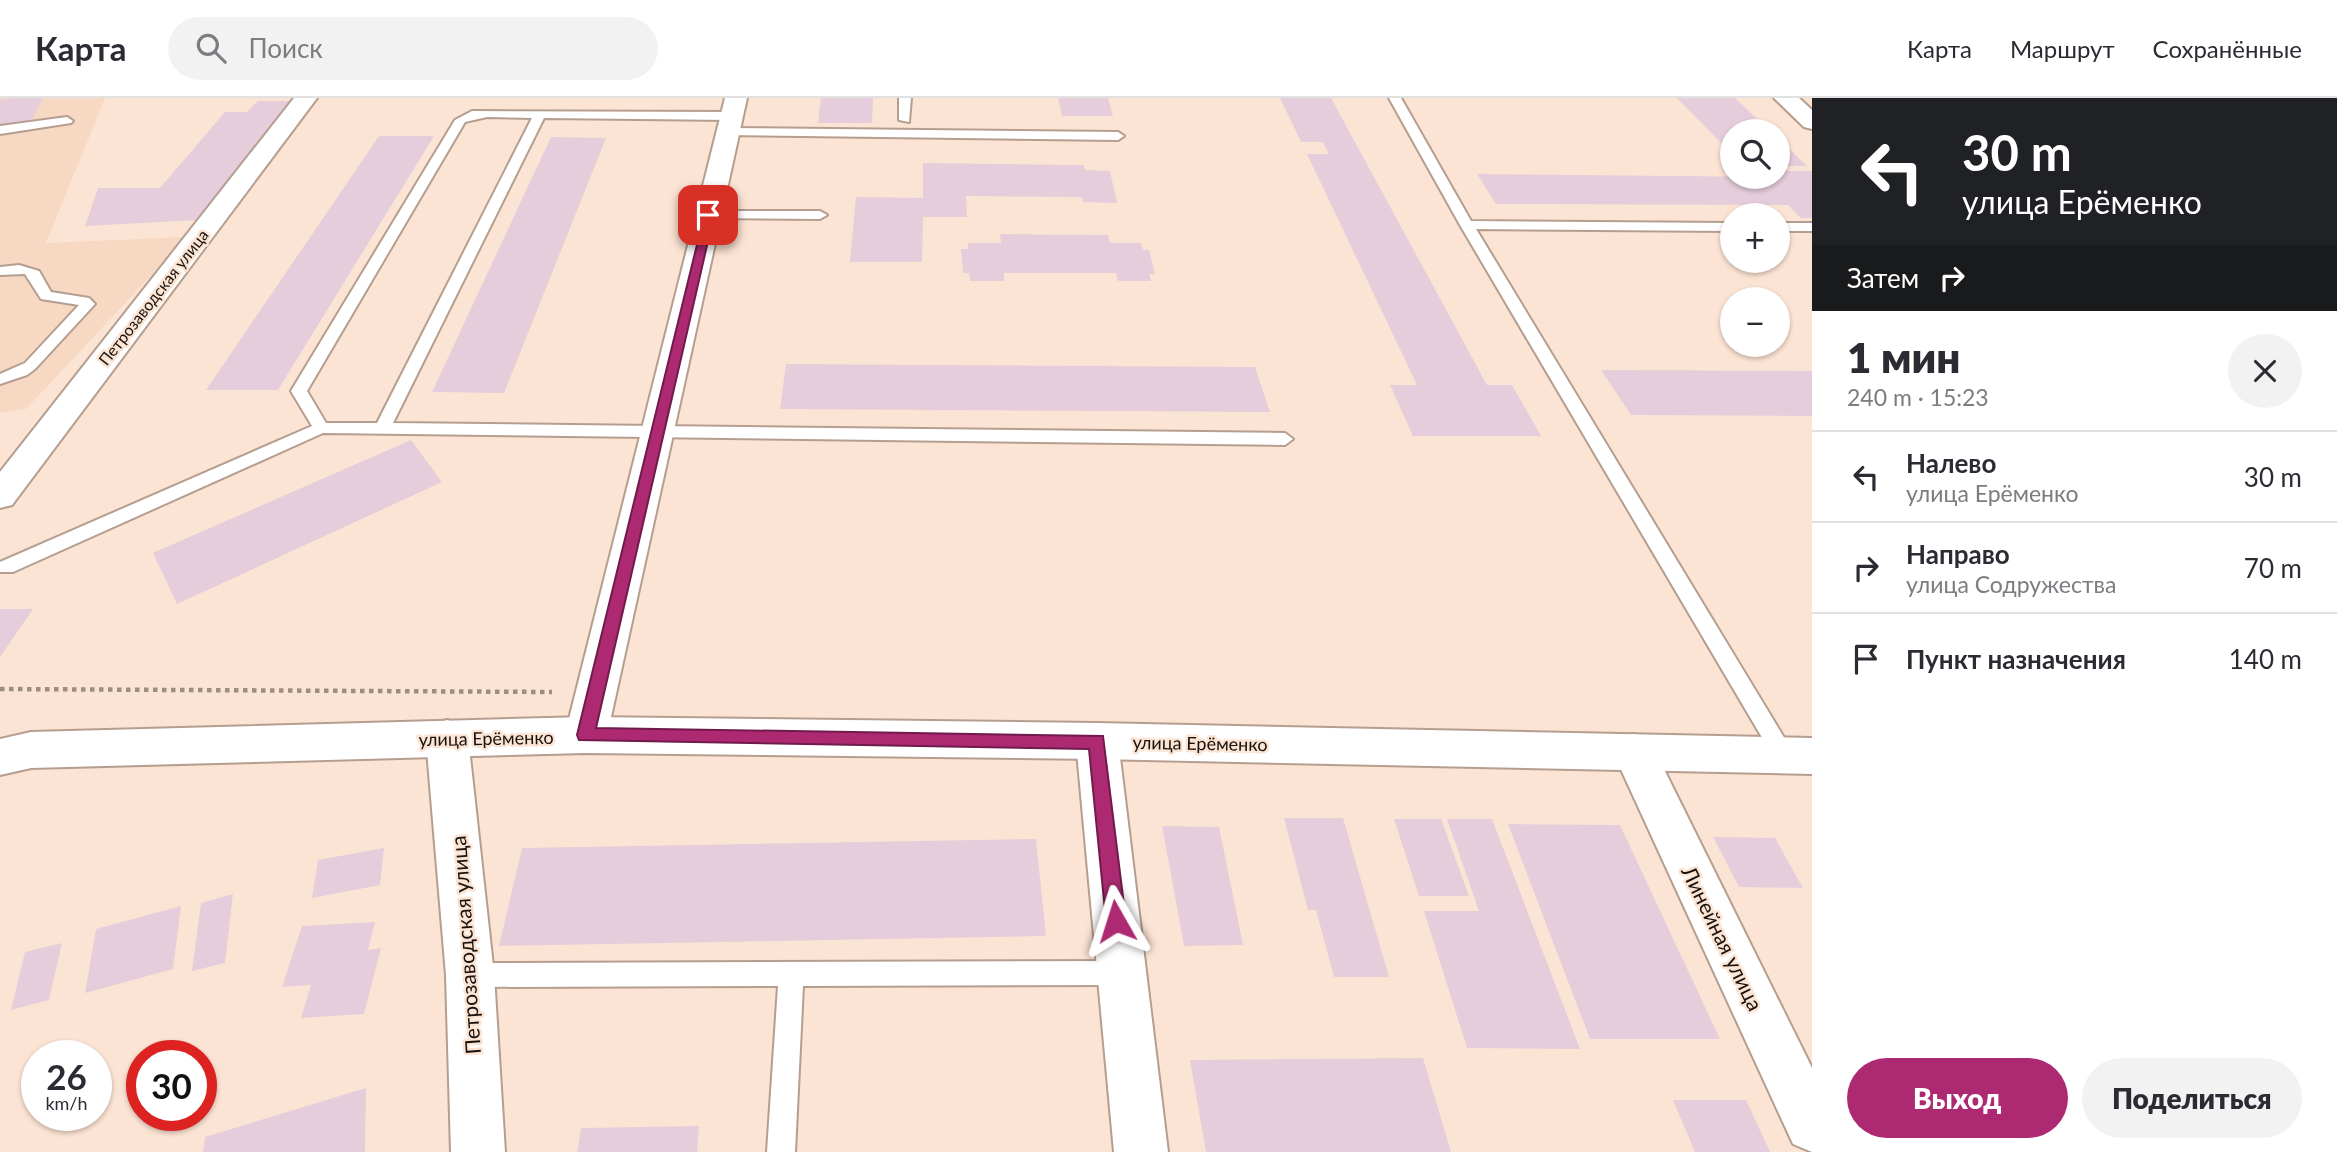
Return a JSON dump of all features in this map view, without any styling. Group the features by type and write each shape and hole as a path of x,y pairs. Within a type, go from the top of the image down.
{"street":[{"name":"Петрозаводская улица","path":"0,496 306,98"},
{"path":"1785,98 1812,122"},
{"path":"586,735 732,116"},
{"name":"улица Ерёменко","path":"0,757 31,750 586,735 1097,741 1798,756"},
{"name":"Петрозаводская улица","path":"447,738 470,975 478,1152"},
{"path":"1097,741 1141,1152"},
{"name":"Линейная улица","path":"1634,751 1812,1125"}],"lane":[{"path":"905,98 905,120"},
{"path":"1395,98 1467,225 1798,756"},
{"path":"383,428 540,114"},
{"path":"321,428 299,391 461,120 472,115 732,116 1118,136"},
{"path":"0,130 67,121"},
{"path":"708,215 820,215"},
{"path":"1467,225 1720,227"},
{"path":"1790,227 1812,227"},
{"path":"0,271 29,268 34,271 46,296 84,301 88,304 30,366 22,372 0,379"},
{"path":"6,567 321,428 1285,439"},
{"path":"470,975 1122,973"},
{"path":"781,1152 791,974"}],"path":[{"path":"0,689 596,692"}],"shaded area":[{"path":"0,98 105,98 46,243 187,237 26,409 0,413"}],"building":[{"path":"43,98 32,120 0,124 0,100"},
{"path":"821,98 873,98 872,123 818,123"},
{"path":"1058,98 1108,98 1113,116 1062,116"},
{"path":"1280,98 1331,98 1487,385 1512,385 1541,436 1413,436 1390,385 1417,385 1307,154 1329,154 1323,142 1301,142"},
{"path":"1677,98 1735,98 1757,119 1720,119 1720,142"},
{"path":"258,101 299,101 200,220 85,226 98,188 160,188 225,112 247,112"},
{"path":"379,136 434,136 278,390 206,390"},
{"path":"551,137 606,138 504,393 432,392"},
{"path":"1790,150 1807,166 1790,166"},
{"path":"923,163 1084,165 1085,170 1110,171 1117,203 1083,202 1082,197 966,196 967,217 923,217 922,262 850,262 856,197 923,198"},
{"path":"1790,171 1812,171 1812,218 1801,218 1790,207 1790,203 1496,204 1477,174 1720,176 1720,189 1790,189"},
{"path":"1000,234 1108,235 1110,243 1141,243 1143,250 1149,250 1155,274 1149,274 1151,281 1118,281 1116,273 1004,273 1004,281 970,281 969,273 963,273 961,249 968,249 968,243 1001,243"},
{"path":"786,364 1255,367 1270,412 780,409"},
{"path":"1601,370 1812,371 1812,416 1631,415"},
{"path":"411,440 442,482 177,604 153,553"},
{"path":"0,609 33,609 0,657"},
{"path":"1284,818 1343,818 1389,977 1334,977 1316,910 1308,910"},
{"path":"1394,819 1441,819 1469,896 1419,896"},
{"path":"1447,819 1492,819 1580,1049 1467,1048 1424,911 1479,911"},
{"path":"1508,824 1620,825 1720,1039 1590,1039"},
{"path":"1162,826 1219,827 1243,945 1184,946"},
{"path":"1713,837 1775,838 1803,888 1739,887"},
{"path":"1036,839 1046,936 499,946 522,848"},
{"path":"384,848 380,885 312,898 318,860"},
{"path":"233,894 225,963 192,971 201,903"},
{"path":"181,906 173,969 85,993 96,929"},
{"path":"375,922 368,950 381,948 364,1014 301,1018 311,985 282,987 302,926"},
{"path":"62,943 49,1000 11,1010 25,952"},
{"path":"1423,1058 1451,1152 1206,1152 1190,1060"},
{"path":"366,1088 365,1152 203,1152 205,1137"},
{"path":"1673,1100 1746,1100 1770,1152 1695,1152"},
{"path":"699,1126 697,1152 577,1152 581,1128"}],"route":[{"path":"708,215 586,735 1097,741 1116,921"}]}
